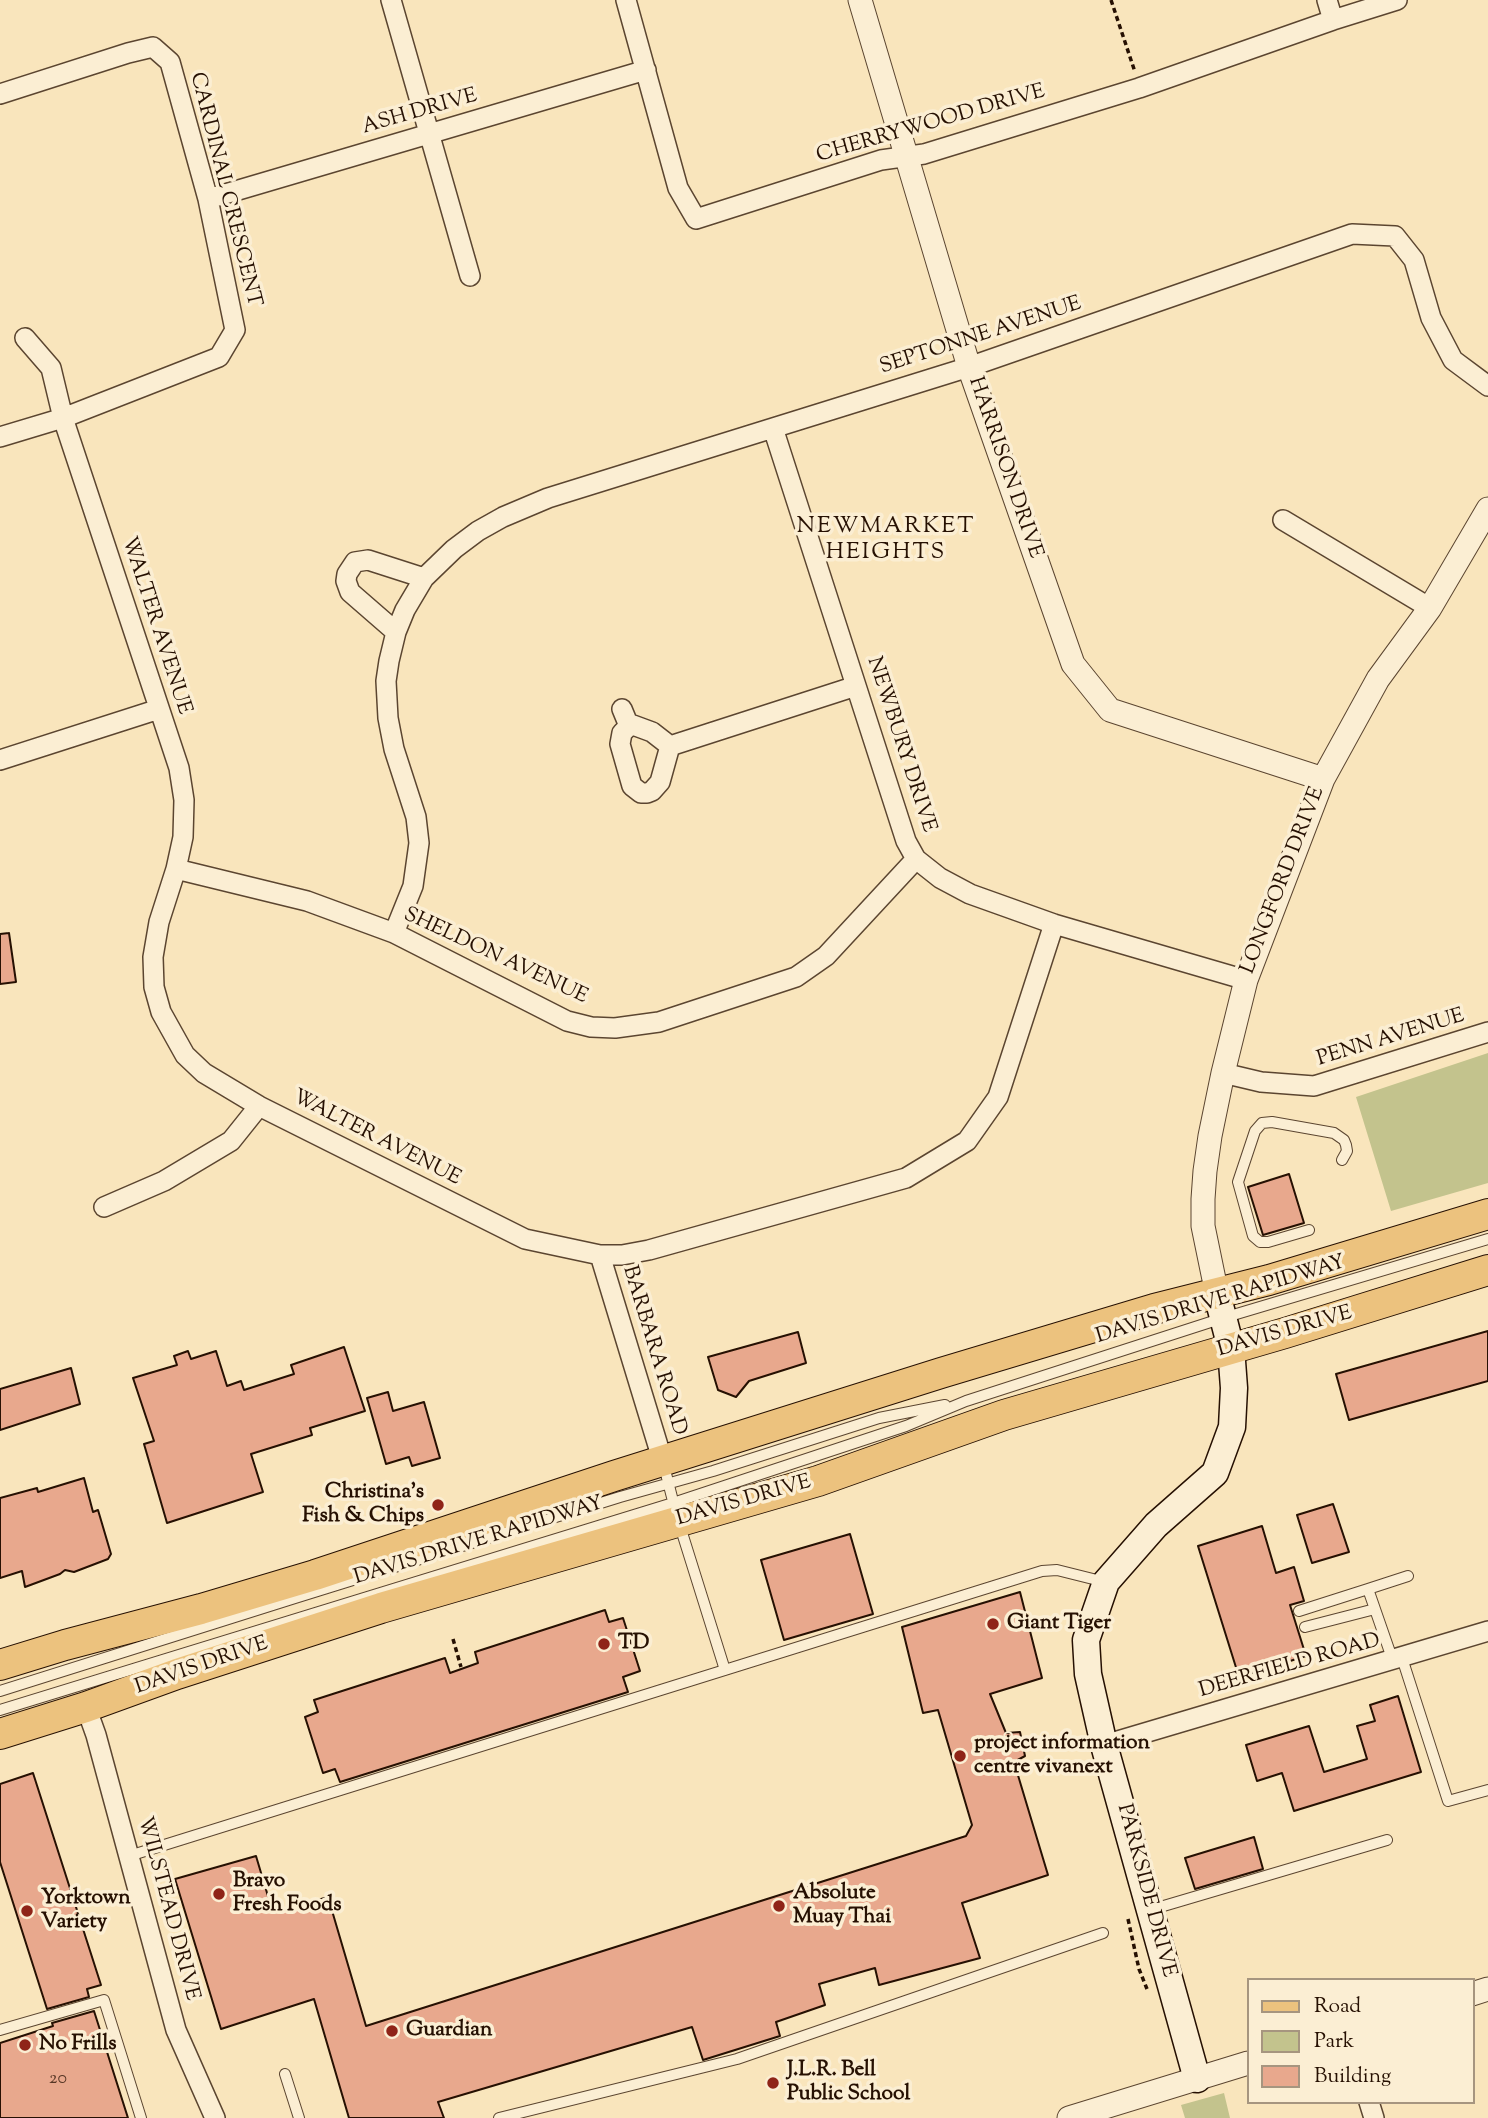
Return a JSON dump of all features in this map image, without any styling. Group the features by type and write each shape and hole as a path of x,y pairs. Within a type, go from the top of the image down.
{"main road":[{"path":"0,1665 315,1575 602,1479 665,1473 942,1373 1154,1309 1220,1306 1372,1250 1488,1214"},
{"name":"DAVIS DRIVE","path":"0,1734 676,1512 818,1481 1004,1415 1351,1314 1488,1270"},
{"name":"PARKSIDE DRIVE","path":"1197,2079 1104,1745 1088,1674 1086,1640 1106,1582 1156,1525 1215,1472 1232,1427 1234,1369 1220,1306"}],"street":[{"path":"391,0 470,276"},
{"name":"CHERRYWOOD DRIVE","path":"626,0 678,188 696,219 881,160 924,154 1139,88 1397,0"},
{"name":"HARRISON DRIVE","path":"860,0 969,367 1073,664 1110,710 1323,779"},
{"path":"1327,0 1333,20"},
{"name":"CARDINAL CRESCENT","path":"0,94 153,47 170,62 208,199 235,330 219,357 63,418 0,437"},
{"name":"ASH DRIVE","path":"208,199 646,70"},
{"name":"SEPTONNE AVENUE","path":"394,933 413,886 419,843 416,817 394,749 388,718 386,681 396,632 405,610 424,578 454,548 503,517 548,499 969,367 1352,234 1395,236 1414,260 1431,318 1453,360 1488,386"},
{"name":"WALTER AVENUE","path":"25,338 51,368 63,418 179,768 184,800 183,837 159,922 153,957 154,987 161,1012 185,1055 205,1073 259,1106 525,1239 600,1255 622,1255 649,1250 906,1178 967,1141 998,1097 1054,924"},
{"name":"NEWBURY DRIVE","path":"773,428 906,841 916,859 940,878 971,894 1054,924 1246,980"},
{"name":"LONGFORD DRIVE","path":"1220,1306 1203,1226 1203,1199 1210,1136 1246,980 1323,779 1378,679 1430,608 1488,509"},
{"path":"1283,520 1430,608"},
{"path":"396,632 350,592 347,574 355,562 368,559 424,578"},
{"path":"670,746 856,686"},
{"path":"0,760 159,709"},
{"path":"626,718 670,746 660,782 652,791 641,793 632,786 620,744 626,718"},
{"name":"SHELDON AVENUE","path":"176,869 307,901 394,933 567,1021 591,1027 636,1026 659,1022 796,977 825,956 916,859"},
{"name":"PENN AVENUE","path":"1223,1073 1261,1082 1314,1086 1488,1032"},
{"path":"104,1207 164,1181 231,1141 259,1106"},
{"name":"BARBARA ROAD","path":"600,1255 665,1473"},
{"name":"DEERFIELD ROAD","path":"1104,1745 1398,1660 1488,1631"},
{"name":"WILSTEAD DRIVE","path":"86,1707 176,2030 215,2118"},
{"path":"1069,2118 1246,2064"}],"lane":[{"path":"1310,1230 1268,1242 1260,1242 1253,1236 1238,1182 1255,1131 1262,1123 1272,1122 1334,1133 1344,1140 1346,1145 1347,1151 1342,1160"},
{"name":"DAVIS DRIVE RAPIDWAY","path":"0,1710 676,1512 1220,1306 1488,1239"},
{"name":"DAVIS DRIVE RAPIDWAY","path":"0,1691 282,1602 665,1473 879,1418 966,1401"},
{"path":"665,1473 725,1670"},
{"path":"129,1856 1042,1571 1057,1570 1106,1582"},
{"path":"1299,1611 1408,1576"},
{"path":"1368,1589 1398,1660 1448,1801 1488,1790"},
{"path":"1305,1627 1375,1609"},
{"path":"1150,1910 1387,1840"},
{"path":"499,2118 737,2059 1103,1933"},
{"path":"0,2030 104,2000 141,2118"},
{"path":"285,2074 299,2118"}],"path":[{"path":"1111,0 1139,88"},
{"path":"453,1639 461,1667"}],"green space":[{"path":"1488,1053 1488,1183 1391,1211 1356,1097"},
{"path":"1224,2093 1230,2118 1185,2118 1181,2105"}],"building":[{"path":"9,933 16,982 0,984 0,934"},
{"path":"1289,1174 1304,1223 1263,1235 1248,1187"},
{"path":"1488,1331 1488,1381 1349,1420 1336,1374"},
{"path":"798,1332 806,1363 749,1381 736,1397 718,1390 708,1357"},
{"path":"344,1347 365,1411 310,1428 312,1435 251,1454 263,1492 167,1523 144,1444 154,1441 133,1378 177,1365 174,1356 188,1351 191,1359 216,1351 227,1386 241,1381 244,1390 294,1374 291,1365"},
{"path":"71,1368 80,1404 0,1430 0,1389"},
{"path":"388,1392 393,1411 424,1402 440,1458 412,1466 409,1457 386,1464 367,1398"},
{"path":"84,1478 93,1512 98,1510 111,1554 108,1559 74,1572 65,1570 25,1587 22,1571 0,1578 0,1498 37,1488 38,1492"},
{"path":"1333,1504 1349,1552 1312,1563 1297,1515"},
{"path":"1262,1526 1276,1573 1294,1567 1304,1601 1290,1605 1306,1656 1239,1677 1198,1546"},
{"path":"850,1534 873,1614 784,1640 761,1560"},
{"path":"1020,1592 1042,1678 990,1694 1006,1733 1020,1732 1025,1756 1014,1762 1048,1875 962,1903 980,1958 879,1985 875,1968 819,1984 825,2005 776,2022 780,2036 703,2060 692,2027 438,2102 444,2118 349,2118 314,1999 221,2029 175,1879 256,1856 273,1913 328,1897 366,2026 966,1836 972,1825 938,1710 923,1713 902,1627"},
{"path":"605,1610 609,1622 623,1618 640,1671 623,1677 628,1692 340,1782 335,1769 323,1773 305,1717 318,1712 314,1700 445,1658 450,1673 478,1663 475,1652"},
{"path":"1398,1696 1421,1772 1294,1811 1282,1773 1257,1781 1246,1745 1309,1726 1324,1772 1367,1759 1357,1726 1375,1721 1370,1705"},
{"path":"33,1773 101,1985 87,1989 89,1997 47,2009 0,1862 0,1784"},
{"path":"1254,1837 1263,1869 1195,1889 1185,1858"},
{"path":"94,2011 128,2118 0,2118 0,2043 53,2026 52,2023"}],"place":[{"name":"Christina's Fish & Chips","path":"438,1505"},
{"name":"Giant Tiger","path":"993,1624"},
{"name":"TD","path":"604,1644"},
{"name":"project information centre vivanext","path":"960,1756"},
{"name":"Bravo Fresh Foods","path":"219,1894"},
{"name":"Absolute Muay Thai","path":"779,1906"},
{"name":"Yorktown Variety","path":"27,1911"},
{"name":"Guardian","path":"392,2031"},
{"name":"No Frills","path":"25,2045"},
{"name":"J.L.R. Bell Public School","path":"773,2083"}],"district":[{"name":"NEWMARKET HEIGHTS","path":"886,541"}]}
